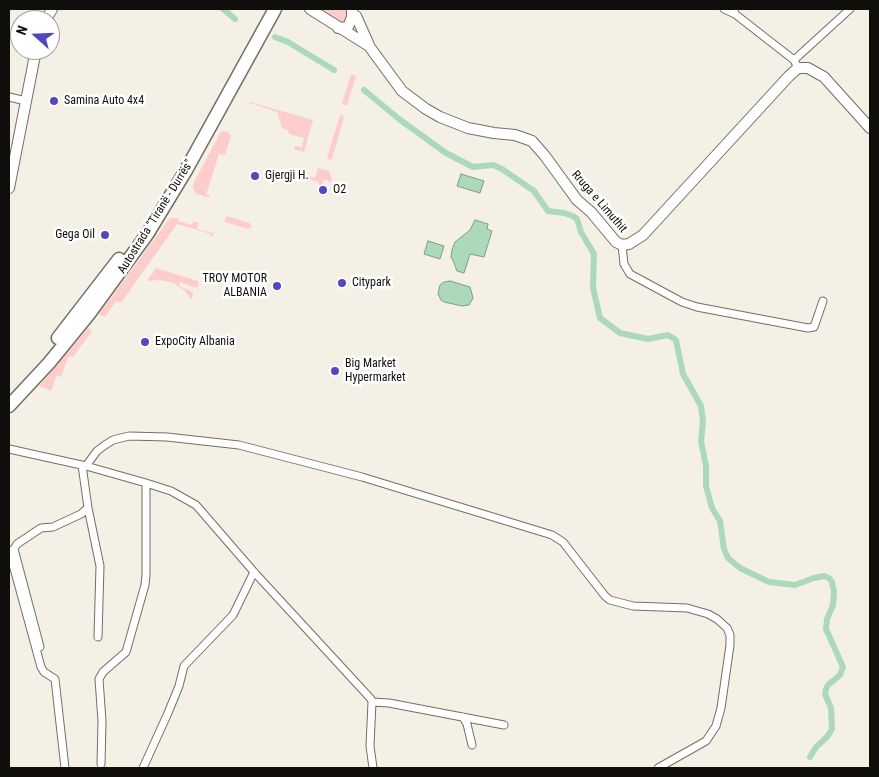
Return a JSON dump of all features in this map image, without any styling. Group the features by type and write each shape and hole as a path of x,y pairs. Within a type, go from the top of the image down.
{"highway":[{"name":"Autostrada \"Tiranë - Durrës\"","path":"9,394 46,354 74,319 146,221 179,168 268,9"},
{"name":"Autostrada \"Tiranë - Durrës\"","path":"9,406 100,302 148,233 185,172 265,26 277,9"},
{"path":"9,418 24,390"}],"street":[{"name":"Rruga e Limuthit","path":"310,9 369,46 402,90 426,109 440,117 468,128 515,135 532,141 577,200 596,217 616,242 622,245 630,244 643,235 783,82 796,64"},
{"path":"724,9 734,12 796,64 824,77 870,128"},
{"path":"796,64 850,9"},
{"path":"338,28 348,27 354,11"},
{"path":"352,35 356,25 354,11"},
{"path":"354,11 369,46"},
{"path":"9,188 34,60"},
{"path":"9,97 26,101"},
{"path":"622,245 624,264 630,274 682,302 697,307 808,328 814,327 822,301"},
{"path":"84,465 105,445 113,440 129,436 168,437 239,445 362,477 552,535 563,542 610,600 633,606 687,608 708,614 727,628 730,635 721,708 716,726 706,741 658,768"},
{"path":"9,449 84,465 146,483 170,491 196,505 254,572 367,694 372,702 370,746 373,768"},
{"path":"84,465 88,508 100,566 98,637"},
{"path":"101,764 102,721 99,679 103,672 126,652 145,585 146,483"},
{"path":"40,647 15,546 41,528 53,527 81,514 88,508"},
{"path":"9,550 41,667 44,672 55,679 65,768"},
{"path":"144,768 179,686 184,666 229,620 254,572"},
{"path":"372,702 390,703 504,725"},
{"path":"463,717 472,746"}],"shaded area":[{"path":"316,9 349,9 350,17 342,25"},
{"path":"351,75 356,77 347,105 344,105 342,103"},
{"path":"250,102 313,120 304,152 294,149 295,146 302,147 304,138 289,134 288,130 282,128 277,112"},
{"path":"340,115 344,117 332,159 329,160 327,158"},
{"path":"223,131 228,132 231,136 225,155 219,154 206,195 210,196 210,198 197,194 193,189 193,184 220,133"},
{"path":"318,168 329,171 332,180 330,183 324,180 321,188 318,182 307,179 308,176 315,178"},
{"path":"461,174 484,181 480,193 457,186"},
{"path":"226,216 250,223 252,227 248,229 225,222"},
{"path":"170,218 178,218 178,221 192,225 193,221 199,223 197,229 212,233 213,229 214,234 210,238 211,234 177,224 121,303 116,301 105,317 99,314"},
{"path":"475,220 488,224 487,229 492,231 484,257 470,254 464,273 457,271 451,257 452,250 455,242 470,230"},
{"path":"428,241 444,246 440,259 424,254"},
{"path":"156,268 198,281 199,285 196,288 180,282 179,286 193,292 192,300 184,290 173,283 160,280 147,281"},
{"path":"450,281 470,287 473,298 469,305 462,306 441,300 438,294 440,285"},
{"path":"88,328 92,331 73,357 69,356 61,377 57,375 51,391 39,386"}],"waterway":[{"path":"223,9 235,19"},
{"path":"275,37 288,42 334,70"},
{"path":"364,90 399,119 446,153 473,167 493,165 502,169 534,191 548,211 564,213 577,219 581,232 594,254 593,288 600,318 620,333 648,339 668,335 676,340 683,374 701,406 703,421 701,441 706,466 706,486 712,508 720,521 724,549 728,558 740,568 769,582 795,585 824,576 832,582 834,592 833,605 827,619 826,629 843,667 840,675 828,685 825,694 831,708 832,729 810,757"}],"place":[{"name":"Samina Auto 4x4","path":"54,101"},
{"name":"Gjergji H.","path":"255,176"},
{"name":"O2","path":"323,190"},
{"name":"Gega Oil","path":"105,235"},
{"name":"Citypark","path":"342,283"},
{"name":"TROY MOTOR ALBANIA","path":"277,286"},
{"name":"ExpoCity Albania","path":"145,342"},
{"name":"Big Market Hypermarket","path":"335,371"}]}
